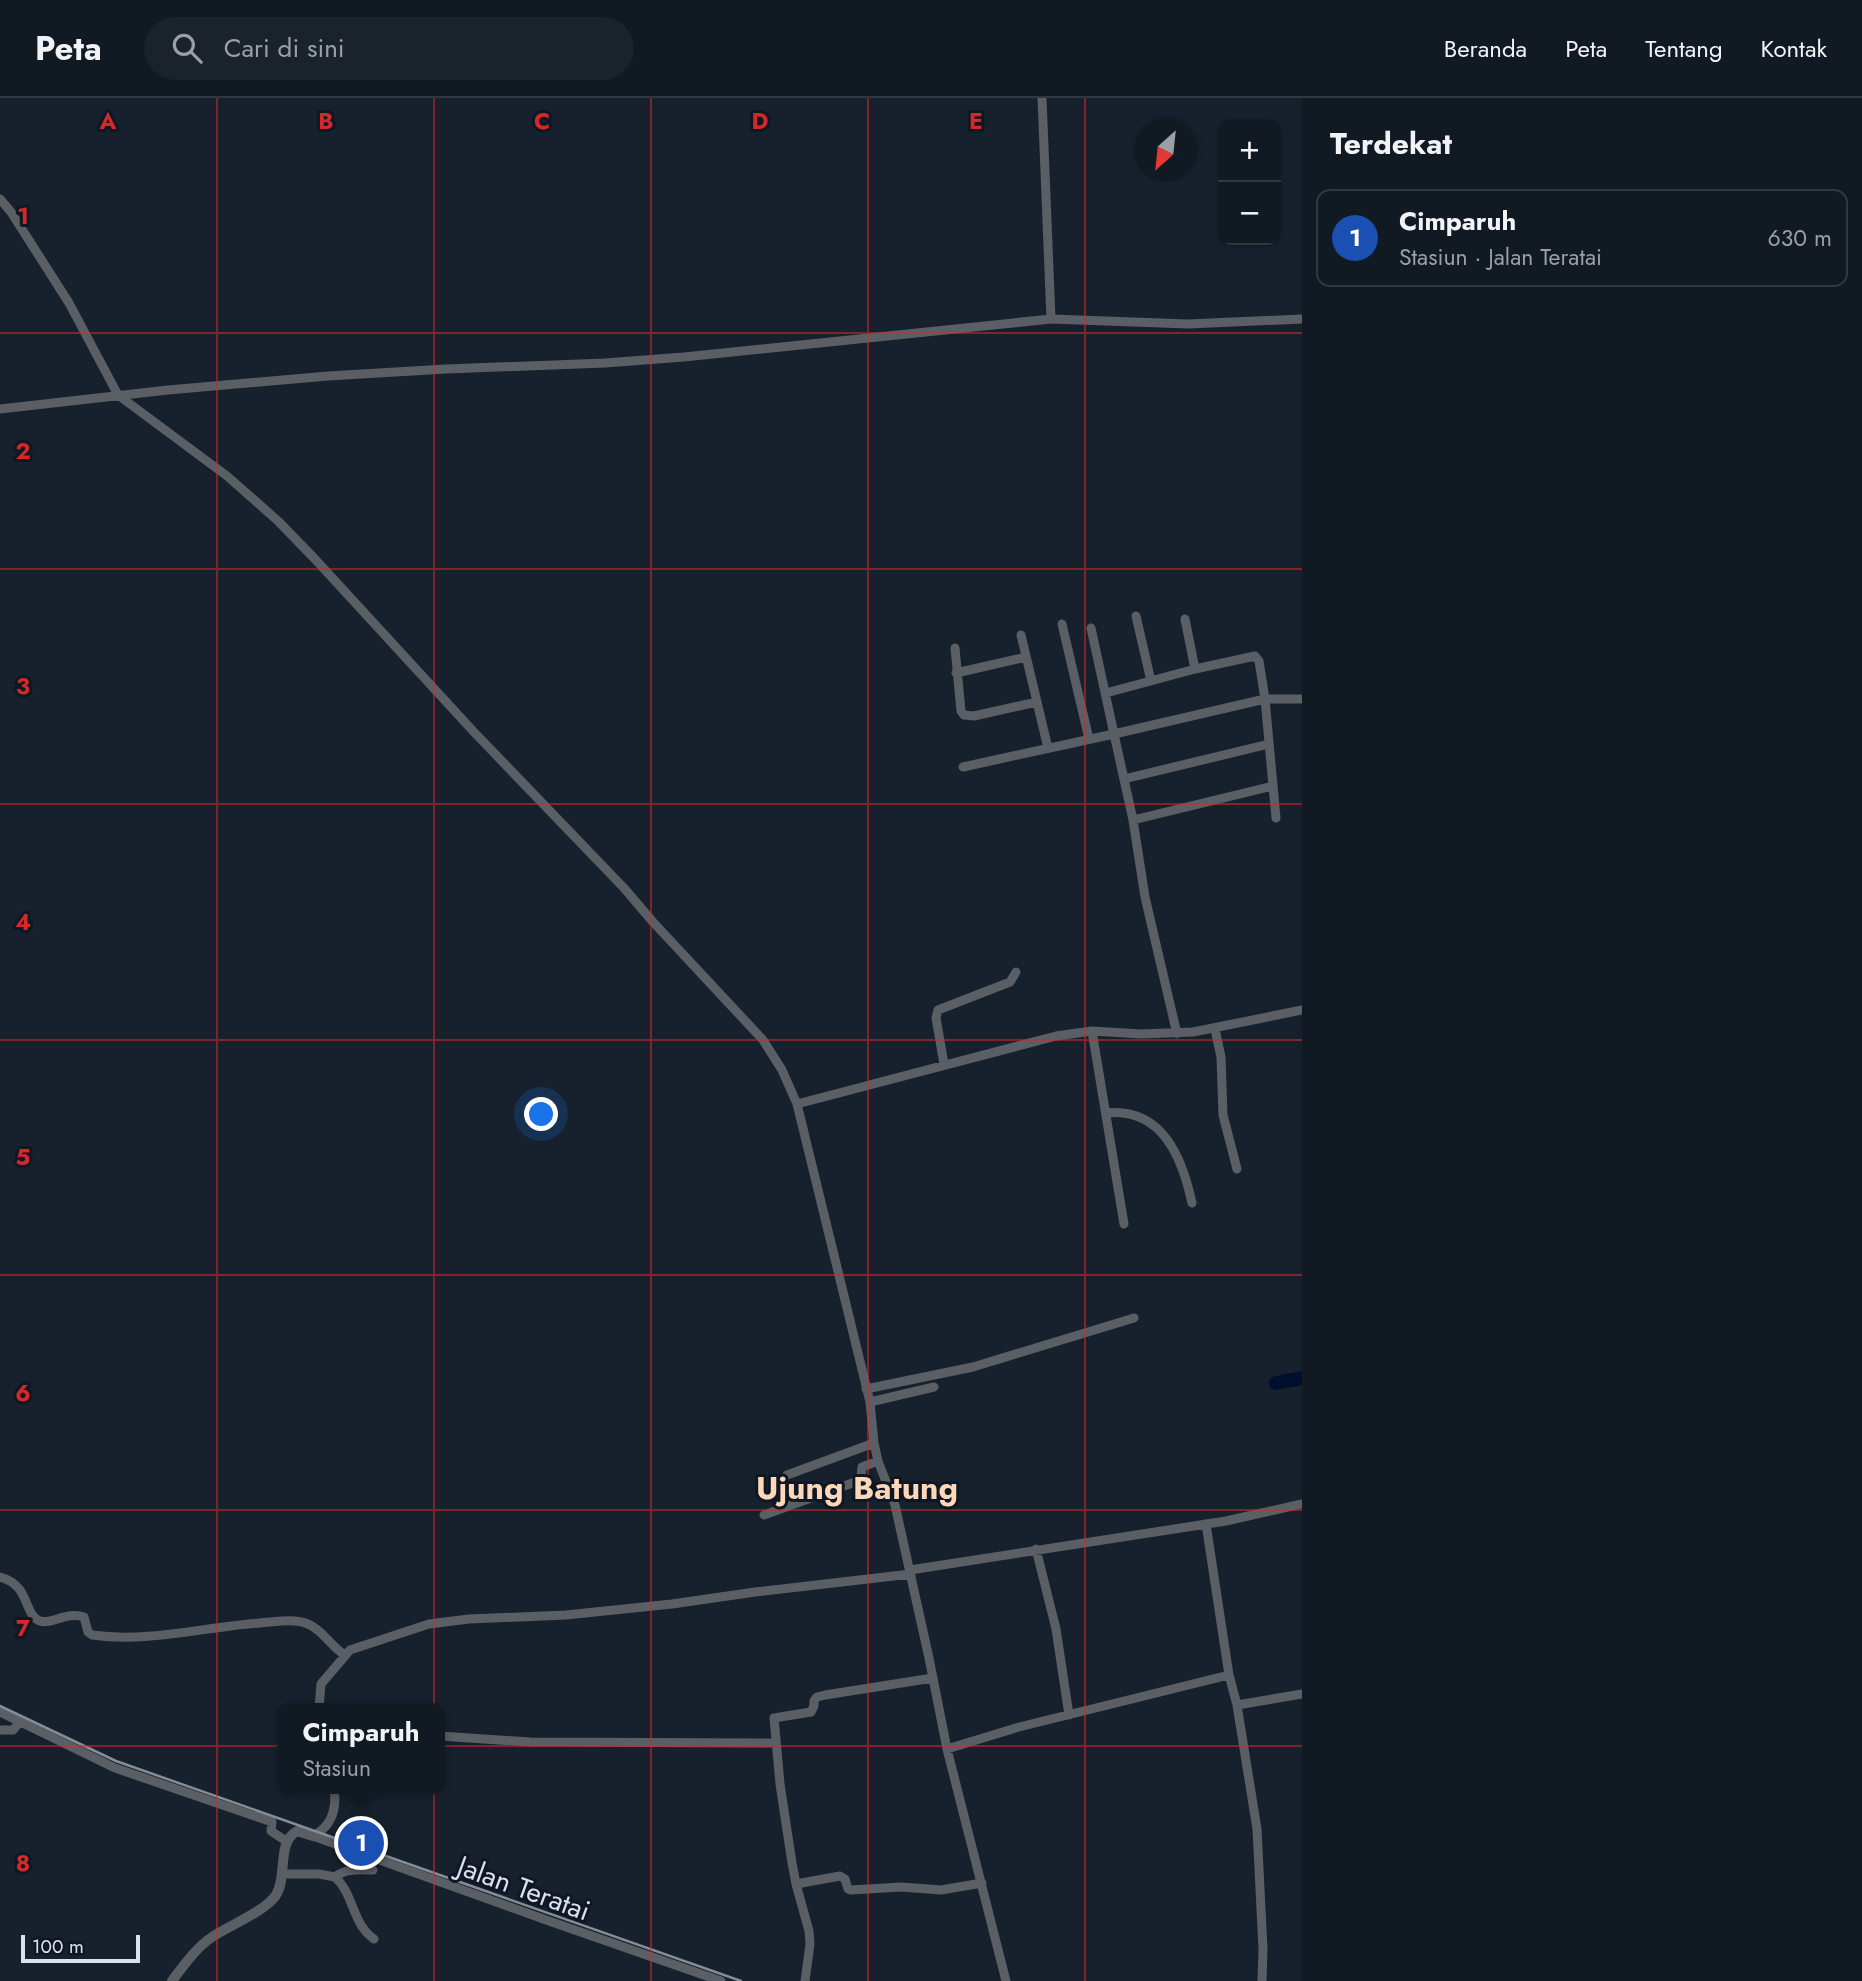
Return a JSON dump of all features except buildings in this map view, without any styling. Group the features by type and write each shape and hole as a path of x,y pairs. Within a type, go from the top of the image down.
{"street":[{"path":"1042,98 1051,319"},
{"path":"0,199 69,303 118,396 227,476 278,521 740,1014 763,1040 782,1070 797,1104 870,1402 878,1461 895,1505 947,1749 1006,1981"},
{"path":"0,409 328,376 684,357 1051,319 1188,324 1302,319"},
{"path":"1136,616 1151,681"},
{"path":"1185,619 1195,669"},
{"path":"1062,624 1089,739"},
{"path":"1091,628 1125,779 1145,897 1177,1034"},
{"path":"1021,635 1048,748"},
{"path":"955,648 961,711 967,716 1037,702"},
{"path":"1106,693 1255,656 1259,662 1265,699 1276,818"},
{"path":"956,673 1027,657"},
{"path":"963,767 1265,699 1302,699"},
{"path":"1125,779 1269,744"},
{"path":"1133,820 1273,786"},
{"path":"944,1064 936,1018 938,1010 1010,982 1016,972"},
{"path":"797,1104 1056,1036 1092,1031 1177,1034 1215,1029 1302,1010"},
{"path":"1215,1029 1221,1057 1223,1115 1237,1169"},
{"path":"1092,1031 1124,1224"},
{"path":"1106,1113 1118,1112 1138,1116 1160,1131 1171,1143 1183,1168 1192,1203"},
{"path":"866,1389 973,1367 1134,1318"},
{"path":"870,1402 934,1387"},
{"path":"787,1475 874,1443"},
{"path":"764,1515 855,1482 860,1479 862,1467 878,1461"},
{"path":"319,1703 321,1684 354,1648 429,1624 469,1619 566,1615 671,1604 911,1572 1036,1549 1206,1524 1302,1504"},
{"path":"1206,1524 1229,1675 1237,1705 1257,1829 1262,1981"},
{"path":"1036,1549 1056,1629 1069,1715"},
{"path":"0,1577 19,1588 37,1620 48,1622 64,1616 80,1615 92,1635 142,1636 292,1621 312,1625 345,1656"},
{"path":"947,1749 1018,1727 1229,1675"},
{"path":"805,1981 809,1931 796,1884 780,1784 774,1718 811,1712 817,1697 933,1678"},
{"path":"1237,1705 1302,1694"},
{"path":"0,1712 115,1768 272,1822 271,1831 285,1840"},
{"path":"0,1730 13,1730 20,1722"},
{"path":"445,1736 564,1743 775,1743"},
{"path":"172,1981 193,1953 211,1938 276,1895 282,1874 285,1840 297,1831 313,1836 324,1830 334,1813 335,1794"},
{"name":"Jalan Teratai","path":"313,1836 721,1981"},
{"path":"335,1877 339,1873 349,1871 373,1870"},
{"path":"282,1874 335,1877 347,1892 358,1922 366,1934 374,1939"},
{"path":"796,1884 840,1876 851,1890 901,1887 941,1890 982,1884"}],"waterway":[{"path":"1276,1383 1302,1378"}],"railway":[{"path":"0,1706 116,1761 741,1981"}],"place":[{"name":"Cimparuh","path":"361,1843"}],"district":[{"name":"Ujung Batung","path":"857,1488"}]}
